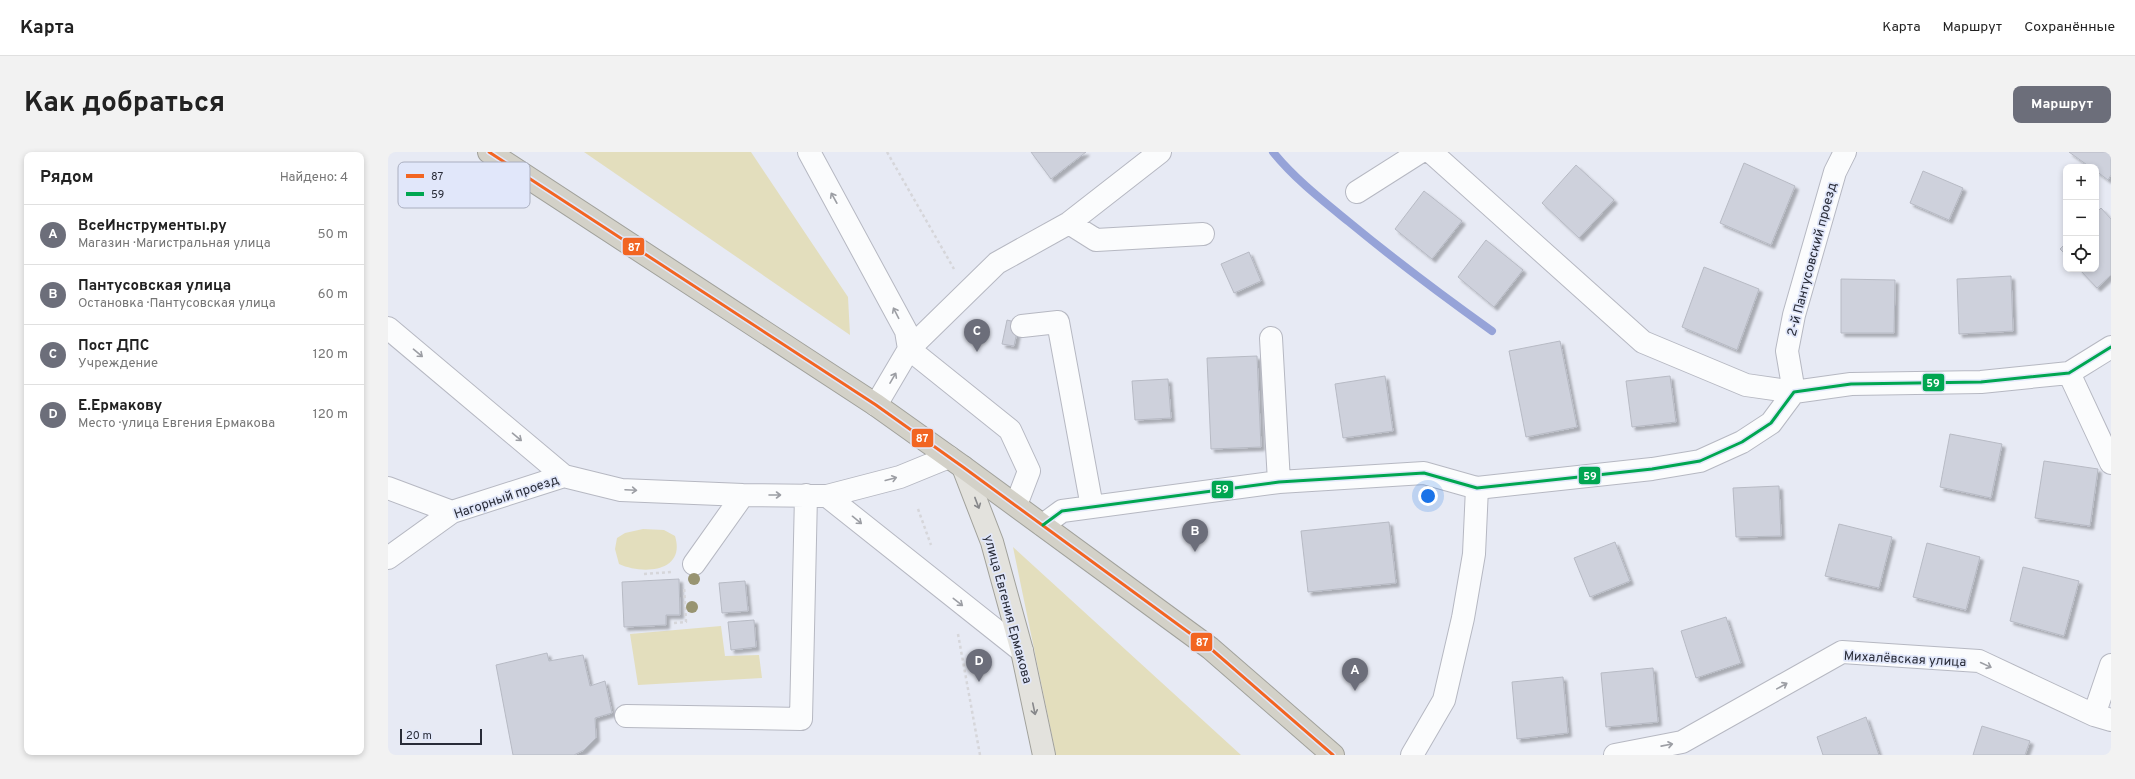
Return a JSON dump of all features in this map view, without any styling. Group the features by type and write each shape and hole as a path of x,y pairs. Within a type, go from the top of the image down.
{"highway":[{"path":"490,152 505,162"},
{"path":"530,178 876,405 956,462 1210,648 1333,755"}],"main road":[{"name":"улица Евгения Ермакова","path":"956,462 992,542 1022,651 1044,755"}],"street":[{"path":"809,152 906,331 909,349 1010,430 1029,471 1016,506"},
{"path":"876,405 909,349 997,263 1069,223 1160,152"},
{"path":"1357,192 1420,152"},
{"path":"1431,152 1643,342 1746,385 1794,392 1851,384 1981,382 2069,373 2111,347"},
{"name":"2-й Пантусовский проезд","path":"1794,392 1787,351 1794,315 1835,172 1845,152"},
{"path":"1069,223 1096,240 1203,234"},
{"path":"1022,326 1058,322 1092,507"},
{"path":"388,328 564,476 621,490 742,496 817,496 956,462"},
{"path":"1271,338 1279,482"},
{"path":"2069,373 2111,463"},
{"path":"1043,525 1062,511 1279,482 1424,473 1477,488 1652,470 1700,461 1742,442 1771,423 1794,392"},
{"name":"Нагорный проезд","path":"388,558 452,512 564,476"},
{"path":"388,488 452,512"},
{"path":"1412,755 1444,700 1463,618 1474,554 1477,488"},
{"path":"694,564 742,496"},
{"path":"817,496 1022,651"},
{"path":"626,716 801,719 817,496"},
{"name":"Михалёвская улица","path":"1614,755 1682,742 1842,652 1979,661 2102,718"},
{"path":"2102,718 2111,665"}],"path":[{"path":"887,152 967,292"},
{"path":"674,623 686,622 684,584"}],"shaded area":[{"path":"584,152 751,152 848,297 850,335"},
{"path":"643,529 664,530 675,536 677,548 674,557 668,564 660,568 639,569 619,564 615,549 617,538 625,533"},
{"path":"1013,547 1241,755 1056,755"},
{"path":"721,626 725,656 759,655 762,678 638,685 630,634"}],"building":[{"path":"1031,152 1086,152 1051,179"},
{"path":"2069,152 2111,152 2111,175 2108,180 2099,173 2099,164 2086,164"},
{"path":"1744,163 1795,186 1771,245 1720,223"},
{"path":"1576,165 1614,200 1579,238 1542,203"},
{"path":"1923,171 1963,188 1949,220 1910,203"},
{"path":"1424,191 1462,221 1432,259 1395,229"},
{"path":"2101,208 2111,219 2111,275 2097,288 2082,272 2099,272 2099,210"},
{"path":"1486,240 1523,270 1494,307 1458,277"},
{"path":"1249,252 1261,281 1234,293 1221,264"},
{"path":"1704,267 1759,289 1737,350 1682,327"},
{"path":"2011,276 2013,331 1959,334 1957,279"},
{"path":"1841,279 1895,280 1894,333 1841,333"},
{"path":"1007,320 1019,323 1014,346 1002,344"},
{"path":"1560,341 1577,427 1526,437 1509,351"},
{"path":"1257,356 1261,447 1211,449 1207,358"},
{"path":"1385,376 1393,431 1343,438 1335,384"},
{"path":"1670,376 1676,422 1632,427 1626,381"},
{"path":"1168,379 1171,418 1135,420 1132,381"},
{"path":"1950,434 2002,444 1991,498 1940,487"},
{"path":"2044,461 2098,469 2090,526 2035,518"},
{"path":"1779,486 1781,536 1736,537 1733,488"},
{"path":"1389,522 1396,583 1308,592 1301,531"},
{"path":"1839,524 1892,537 1879,588 1825,576"},
{"path":"1615,542 1630,581 1590,597 1574,558"},
{"path":"1927,543 1980,557 1966,610 1913,597"},
{"path":"2023,567 2079,581 2064,636 2010,621"},
{"path":"679,579 680,615 666,615 666,625 624,627 622,582"},
{"path":"745,581 748,611 722,613 719,583"},
{"path":"1726,617 1741,663 1696,678 1681,631"},
{"path":"754,620 756,647 731,650 728,622"},
{"path":"547,653 549,661 583,655 590,686 605,681 612,713 595,718 596,738 584,750 574,755 513,755 496,665"},
{"path":"1653,668 1658,722 1606,727 1601,673"},
{"path":"1563,677 1568,733 1517,739 1512,682"},
{"path":"1866,717 1879,755 1823,755 1817,737"},
{"path":"1982,726 2030,741 2025,755 1973,755"}],"waterway":[{"path":"1273,152 1281,162 1329,206 1437,291 1492,331"}],"transit line":[{"name":"87","path":"489,152 504,162"},
{"name":"87","path":"530,179 876,405 963,467 1210,648 1333,755"},
{"name":"59","path":"1043,525 1062,511 1279,482 1424,473 1477,488 1652,469 1700,461 1742,442 1771,423 1794,392 1851,384 1981,382 2069,373 2111,347"}],"place":[{"name":"Пост ДПС","path":"977,352"},
{"name":"Пантусовская улица","path":"1195,552"},
{"name":"Е.Ермакову","path":"979,682"},
{"name":"ВсеИнструменты.ру","path":"1355,691"}]}
